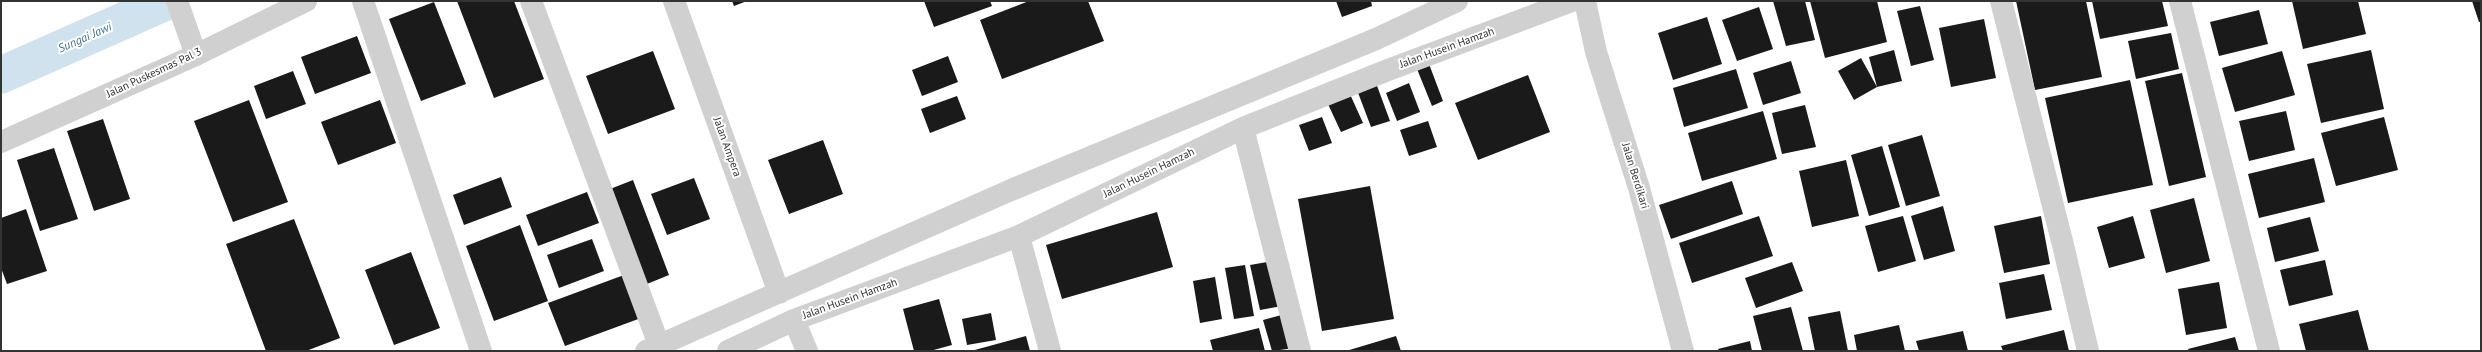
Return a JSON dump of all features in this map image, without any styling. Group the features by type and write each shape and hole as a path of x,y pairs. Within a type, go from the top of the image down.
{"street":[{"name":"Jalan Puskesmas Pal 3","path":"1,142 196,55 306,1"},
{"path":"363,1 481,351"},
{"path":"531,1 653,348 1011,190 1376,39 1457,1"},
{"name":"Jalan Ampera","path":"674,1 779,293"},
{"name":"Jalan Husein Hamzah","path":"728,351 794,320 1019,236 1243,128 1388,70 1572,1"},
{"name":"Jalan Berdikari","path":"1585,1 1596,52 1640,188 1683,351"},
{"path":"2001,1 2064,246 2088,351"},
{"path":"2180,1 2269,351"},
{"path":"179,8 196,55"},
{"path":"1376,39 1388,70"},
{"path":"1243,128 1300,351"},
{"path":"1019,236 1050,351"},
{"path":"794,320 807,351"}],"building":[{"path":"457,1 514,1 544,79 494,98"},
{"path":"732,1 747,1 734,6"},
{"path":"924,1 990,1 992,6 934,27"},
{"path":"1029,1 1088,1 1104,41 1002,79 980,20"},
{"path":"1336,1 1371,1 1372,6 1342,17"},
{"path":"1773,1 1805,1 1815,40 1786,46"},
{"path":"1810,1 1877,1 1887,42 1825,58"},
{"path":"2016,1 2086,1 2102,77 2035,90"},
{"path":"2092,1 2162,1 2168,26 2100,39"},
{"path":"2292,1 2358,1 2366,34 2303,49"},
{"path":"2472,1 2481,1 2481,22 2479,22"},
{"path":"434,2 466,84 421,101 389,19"},
{"path":"1920,6 1934,60 1911,66 1897,11"},
{"path":"1759,7 1773,49 1737,61 1722,20"},
{"path":"2259,10 2268,44 2219,56 2210,22"},
{"path":"1707,17 1722,64 1673,80 1658,33"},
{"path":"1984,19 1996,78 1951,87 1939,28"},
{"path":"2171,33 2179,69 2136,79 2128,41"},
{"path":"357,36 371,73 315,94 301,57"},
{"path":"1894,50 1902,81 1877,87 1869,57"},
{"path":"2371,50 2384,109 2321,123 2307,64"},
{"path":"653,51 675,109 608,134 586,76"},
{"path":"2282,51 2295,95 2235,112 2222,68"},
{"path":"948,56 958,82 922,96 912,70"},
{"path":"1861,58 1877,87 1854,100 1838,71"},
{"path":"1791,61 1801,93 1763,105 1753,73"},
{"path":"1429,64 1443,101 1432,106 1417,69"},
{"path":"1736,69 1748,108 1684,127 1673,88"},
{"path":"293,71 306,104 266,119 254,86"},
{"path":"2182,73 2206,177 2169,186 2145,81"},
{"path":"1528,75 1550,132 1478,160 1455,103"},
{"path":"2130,80 2153,185 2068,203 2045,98"},
{"path":"1376,83 1390,121 1371,127 1357,90"},
{"path":"1409,83 1420,112 1397,121 1386,93"},
{"path":"1349,92 1363,123 1341,132 1327,102"},
{"path":"957,96 966,119 930,133 921,109"},
{"path":"249,100 288,202 233,222 194,121"},
{"path":"380,100 396,143 338,165 321,122"},
{"path":"1805,105 1816,147 1782,154 1772,113"},
{"path":"1763,111 1777,159 1702,181 1688,133"},
{"path":"2286,111 2295,150 2249,161 2239,121"},
{"path":"1322,117 1332,143 1309,151 1299,125"},
{"path":"2384,117 2398,170 2336,186 2321,133"},
{"path":"103,119 130,199 94,211 67,131"},
{"path":"1428,121 1437,147 1409,156 1400,130"},
{"path":"1922,135 1940,196 1906,206 1888,145"},
{"path":"823,140 843,194 789,214 768,160"},
{"path":"1882,146 1900,207 1869,216 1851,155"},
{"path":"54,148 78,219 40,231 17,160"},
{"path":"2314,158 2325,202 2259,218 2248,174"},
{"path":"1846,160 1859,216 1812,227 1799,171"},
{"path":"501,177 512,207 464,225 453,195"},
{"path":"694,178 710,219 667,235 651,194"},
{"path":"633,180 669,275 642,286 605,191"},
{"path":"1732,181 1743,214 1671,239 1659,205"},
{"path":"1370,186 1394,319 1322,331 1298,199"},
{"path":"587,192 599,223 538,246 526,215"},
{"path":"2194,198 2210,261 2166,273 2150,210"},
{"path":"1943,206 1955,251 1924,260 1911,216"},
{"path":"26,209 47,271 7,284 1,268 1,218"},
{"path":"1157,212 1173,267 1062,299 1046,245"},
{"path":"1759,216 1773,256 1692,283 1679,243"},
{"path":"1903,216 1916,261 1878,272 1865,226"},
{"path":"2041,216 2050,264 2004,273 1994,226"},
{"path":"2133,216 2145,258 2109,268 2097,227"},
{"path":"2310,217 2319,251 2275,262 2267,228"},
{"path":"294,219 340,338 306,351 266,351 226,244"},
{"path":"520,225 548,301 494,321 466,246"},
{"path":"592,239 604,271 559,288 547,255"},
{"path":"411,252 440,328 394,345 365,270"},
{"path":"2325,260 2333,295 2289,306 2280,270"},
{"path":"1273,261 1282,306 1260,310 1250,265"},
{"path":"1792,262 1803,291 1756,308 1745,278"},
{"path":"1245,265 1254,316 1234,319 1225,268"},
{"path":"2044,274 2052,310 2006,319 1999,283"},
{"path":"624,275 641,318 565,346 548,303"},
{"path":"1215,277 1222,319 1200,323 1193,281"},
{"path":"2219,282 2227,328 2186,335 2178,289"},
{"path":"939,299 952,345 930,351 914,351 903,309"},
{"path":"1791,307 1803,351 1762,351 1753,316"},
{"path":"2358,310 2369,351 2306,351 2299,324"},
{"path":"1840,311 1848,351 1815,351 1808,317"},
{"path":"991,313 996,340 967,345 962,319"},
{"path":"1285,314 1295,348 1272,351 1263,320"},
{"path":"1899,325 1905,351 1857,351 1854,335"},
{"path":"1259,328 1265,351 1213,351 1210,340"},
{"path":"2064,330 2069,351 2003,351 2001,346"},
{"path":"1963,331 1968,351 1919,351 1916,341"},
{"path":"1026,336 1030,351 971,351"},
{"path":"1396,336 1401,351 1346,351"},
{"path":"2235,337 2239,351 2189,351 2188,349"},
{"path":"1750,341 1752,351 1719,351 1718,349"}],"waterway":[{"name":"Sungai Jawi","path":"1,75 168,1"}]}
